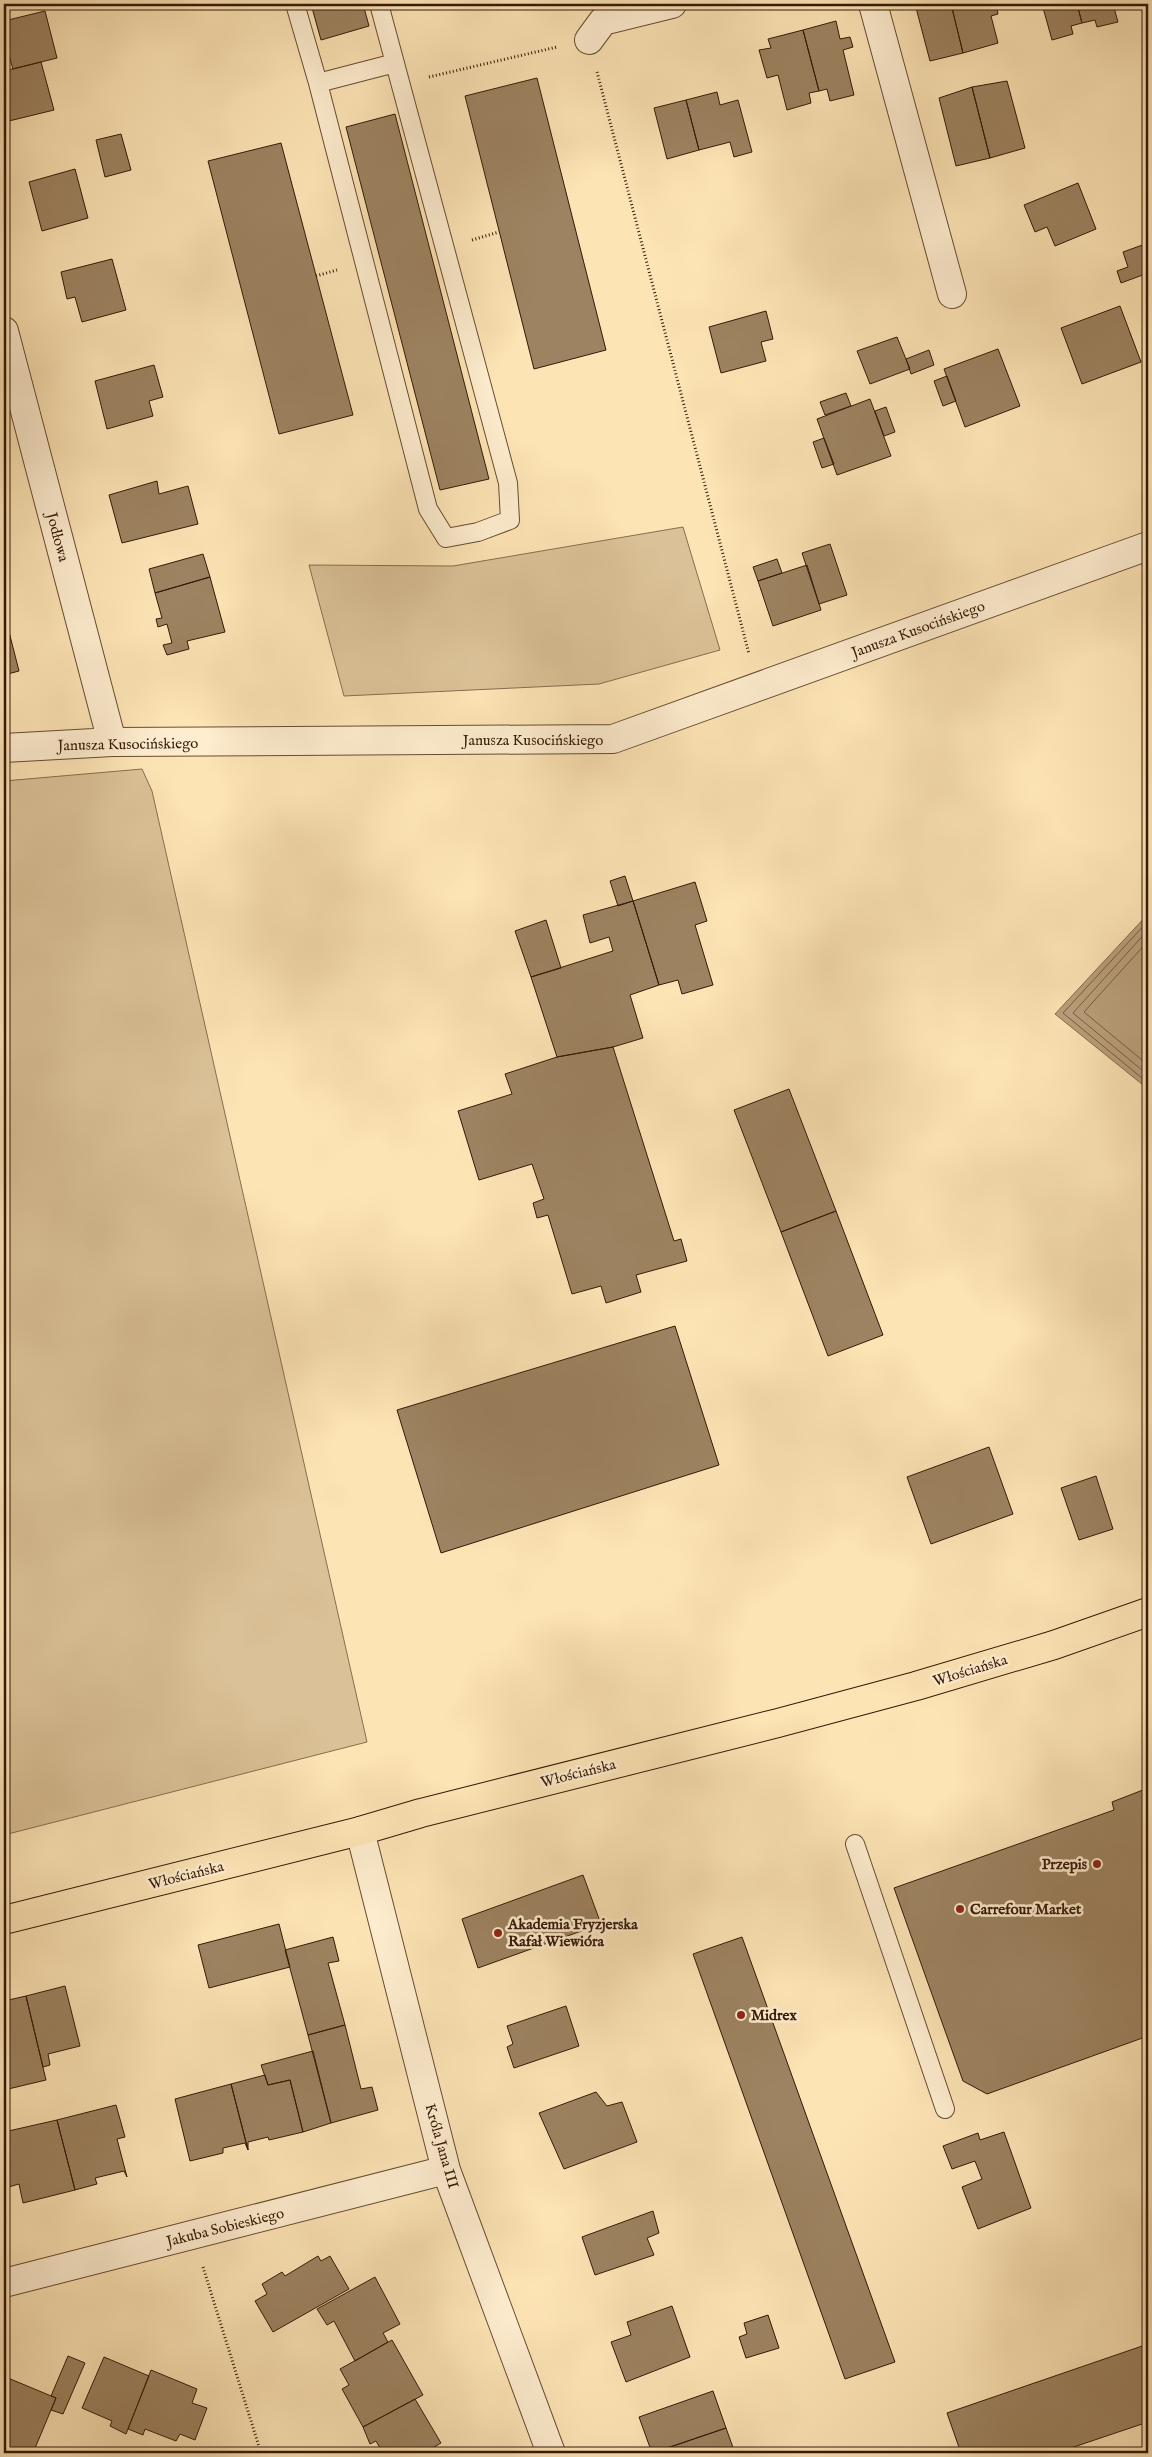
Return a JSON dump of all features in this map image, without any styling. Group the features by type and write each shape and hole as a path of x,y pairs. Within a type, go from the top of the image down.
{"main road":[{"name":"Włościańska","path":"4,1920 360,1831 421,1812 778,1723 916,1686 1054,1645 1148,1612"}],"street":[{"path":"589,40 603,21 672,4"},
{"path":"873,4 952,294"},
{"name":"Jodłowa","path":"4,331 112,742"},
{"name":"Janusza Kusocińskiego","path":"4,748 112,742 613,739 1148,546"},
{"name":"Króla Jana III","path":"360,1831 446,2170 551,2453"},
{"name":"Jakuba Sobieskiego","path":"4,2283 446,2170"}],"lane":[{"path":"295,4 318,82 428,508 446,538 478,532 510,520 508,483 379,4"},
{"path":"318,82 395,63"},
{"path":"855,1844 945,2108"}],"path":[{"path":"401,84 589,40 758,686"},
{"path":"193,2236 262,2453"}],"shaded area":[{"path":"683,527 720,650 599,684 344,696 309,565 453,566"},
{"path":"142,769 152,791 367,1742 4,1835 4,781"}],"water":[{"path":"1148,914 1148,1089 1055,1014"}],"building":[{"path":"311,4 363,4 369,26 321,40"},
{"path":"915,4 951,4 963,53 930,61"},
{"path":"951,4 996,4 998,14 991,16 998,43 963,53"},
{"path":"1042,4 1077,4 1082,23 1071,26 1073,34 1052,40"},
{"path":"1077,4 1113,4 1118,22 1097,27 1095,20 1082,23"},
{"path":"45,11 57,58 13,69 7,49 4,50 4,21"},
{"path":"836,21 840,39 850,37 853,47 843,50 854,95 830,101 827,89 819,91 803,30"},
{"path":"803,30 819,91 809,93 811,103 787,110 778,75 767,78 759,50 771,48 768,39"},
{"path":"41,62 54,110 9,121 4,100 4,71"},
{"path":"537,78 606,350 534,369 465,96"},
{"path":"1007,81 1025,148 990,158 972,87"},
{"path":"972,87 990,158 956,166 939,98"},
{"path":"717,92 720,105 738,100 752,152 734,157 730,142 699,150 686,100"},
{"path":"686,100 699,150 667,159 654,108"},
{"path":"395,114 489,479 440,490 346,127"},
{"path":"121,134 131,170 105,177 96,140"},
{"path":"281,143 353,415 279,434 208,161"},
{"path":"75,169 88,218 42,231 29,182"},
{"path":"1078,183 1096,229 1055,246 1047,227 1035,232 1024,205"},
{"path":"1148,243 1148,273 1121,283 1117,271 1128,267 1123,252"},
{"path":"112,259 126,310 82,322 75,297 67,299 61,272"},
{"path":"1120,306 1141,362 1082,384 1061,328"},
{"path":"766,311 773,339 761,342 766,361 721,373 709,327"},
{"path":"897,337 910,369 870,384 857,351"},
{"path":"998,349 1020,406 965,427 944,369"},
{"path":"929,350 934,365 911,374 906,359"},
{"path":"154,365 163,397 149,401 153,416 107,429 95,381"},
{"path":"947,376 956,401 943,406 934,381"},
{"path":"846,393 851,406 825,415 820,402"},
{"path":"870,399 891,456 837,475 817,419"},
{"path":"886,407 895,432 884,436 875,411"},
{"path":"824,438 834,464 822,468 813,442"},
{"path":"157,481 159,494 188,486 198,524 122,543 109,495"},
{"path":"830,544 847,595 819,604 802,553"},
{"path":"203,554 210,577 155,593 149,569"},
{"path":"777,559 782,573 758,581 753,567"},
{"path":"807,565 821,610 773,626 758,581"},
{"path":"210,577 225,632 187,641 189,649 167,655 163,645 172,643 167,624 158,627 156,619 162,618 155,593"},
{"path":"4,624 7,624 19,671 4,675"},
{"path":"625,876 633,901 618,906 610,881"},
{"path":"695,882 707,921 695,925 713,985 682,994 678,980 659,985 633,901"},
{"path":"633,901 659,985 630,995 643,1038 613,1047 557,1057 531,977 613,951 609,937 590,943 583,915"},
{"path":"546,920 561,968 531,977 515,931"},
{"path":"613,1047 674,1241 681,1239 687,1261 636,1275 641,1292 606,1303 601,1286 572,1294 548,1215 537,1218 533,1203 544,1199 532,1164 479,1180 458,1111 512,1094 505,1074 557,1057"},
{"path":"789,1089 836,1211 781,1232 734,1110"},
{"path":"836,1211 883,1335 828,1356 781,1232"},
{"path":"675,1326 719,1465 441,1553 397,1410"},
{"path":"989,1447 1013,1514 931,1544 907,1477"},
{"path":"1096,1476 1113,1529 1079,1540 1061,1488"},
{"path":"1148,1788 1148,2036 987,2094 963,2081 894,1888 1114,1810 1112,1802"},
{"path":"583,1875 601,1924 478,1968 462,1919"},
{"path":"279,1924 290,1967 209,1988 198,1945"},
{"path":"333,1937 339,1961 328,1963 345,2025 308,2035 285,1950"},
{"path":"742,1937 895,2362 845,2379 693,1954"},
{"path":"65,1986 80,2046 48,2054 50,2065 43,2067 26,1996"},
{"path":"26,1996 46,2080 4,2090 4,2001"},
{"path":"566,2006 579,2046 514,2068 507,2047 513,2044 507,2026"},
{"path":"345,2025 361,2089 372,2087 378,2110 331,2123 308,2035"},
{"path":"313,2051 331,2123 303,2132 290,2080 268,2085 261,2065"},
{"path":"265,2075 268,2085 290,2080 303,2132 269,2140 268,2137 248,2142 248,2150 231,2084"},
{"path":"231,2084 248,2150 245,2143 223,2148 223,2153 190,2161 175,2099"},
{"path":"596,2092 607,2106 622,2102 637,2142 564,2169 539,2113"},
{"path":"116,2105 125,2137 117,2139 127,2177 124,2171 95,2178 97,2184 75,2190 57,2120"},
{"path":"57,2120 75,2190 23,2203 19,2184 5,2188 4,2167 7,2166 4,2150 4,2132"},
{"path":"1004,2132 1031,2208 978,2229 962,2187 982,2179 975,2161 952,2169 943,2146 978,2133 980,2140"},
{"path":"653,2211 659,2233 647,2238 654,2255 595,2275 582,2237"},
{"path":"318,2256 321,2261 330,2256 349,2289 273,2332 255,2301 267,2294 262,2284 282,2272 285,2276"},
{"path":"375,2277 400,2324 383,2333 388,2342 355,2361 334,2321 327,2325 317,2309"},
{"path":"672,2306 690,2357 626,2382 611,2342 631,2335 627,2322"},
{"path":"768,2315 779,2348 746,2358 739,2337 747,2334 744,2323"},
{"path":"392,2340 423,2395 363,2427 342,2389 349,2385 340,2369"},
{"path":"1148,2344 1148,2422 1056,2453 961,2453 947,2413"},
{"path":"68,2356 85,2363 63,2414 51,2410 56,2398 51,2396"},
{"path":"104,2357 149,2376 126,2434 110,2426 112,2421 82,2408"},
{"path":"151,2370 197,2389 192,2403 207,2408 195,2440 180,2434 176,2441 145,2429 143,2435 128,2429"},
{"path":"8,2378 56,2398 33,2453 25,2453 4,2445 4,2389"},
{"path":"713,2391 726,2428 652,2453 639,2417"},
{"path":"415,2399 441,2443 424,2453 383,2453 376,2441 370,2444 363,2427"},
{"path":"726,2428 735,2453 653,2453"}],"place":[{"name":"Przepis","path":"1097,1864"},
{"name":"Carrefour Market","path":"960,1909"},
{"name":"Akademia Fryzjerska Rafał Wiewióra","path":"498,1933"},
{"name":"Midrex","path":"741,2015"}]}
